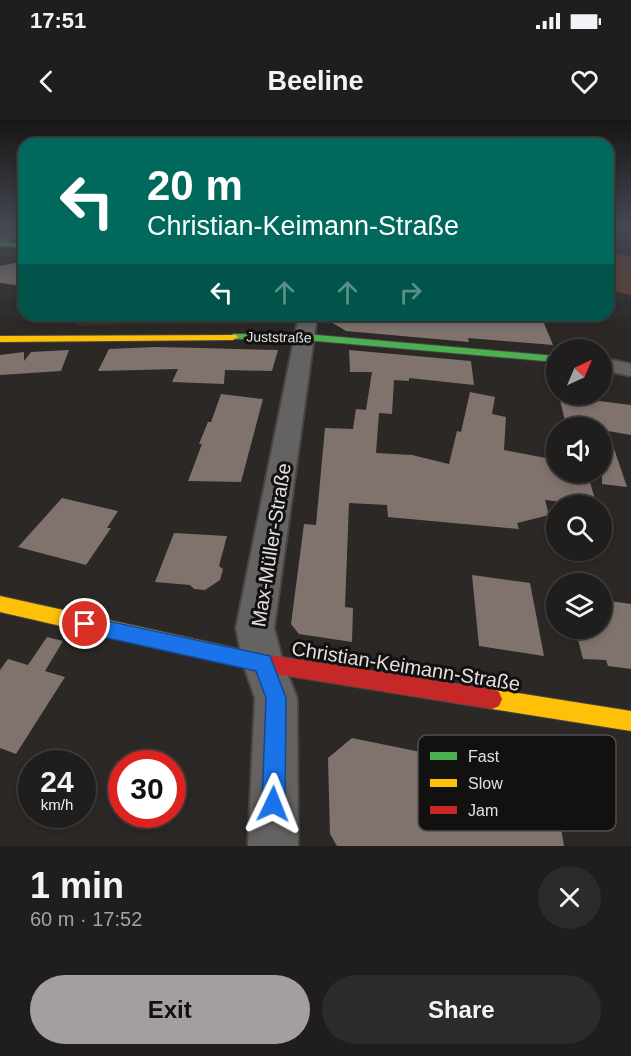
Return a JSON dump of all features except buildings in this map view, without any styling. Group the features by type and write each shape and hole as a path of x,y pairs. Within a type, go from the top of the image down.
{"street":[{"name":"Juststraße","path":"0,339 307,326 546,358"},
{"name":"Max-Müller-Straße","path":"273,846 276,698 263,663 255,628 307,326"},
{"path":"612,366 631,370"},
{"name":"Christian-Keimann-Straße","path":"0,604 263,663 631,721"}],"shaded area":[{"path":"614,261 631,261 631,295 614,291"},
{"path":"81,321 285,321 284,323 76,326"}],"traffic: fast":[{"path":"233,337 305,337 546,358"}],"traffic: slow":[{"path":"0,339 233,337"},
{"path":"0,604 226,655"},
{"path":"492,699 631,721"}],"traffic: jam":[{"path":"226,655 263,663 492,699"}],"route":[{"path":"85,624 263,663 276,698 273,804"}]}
